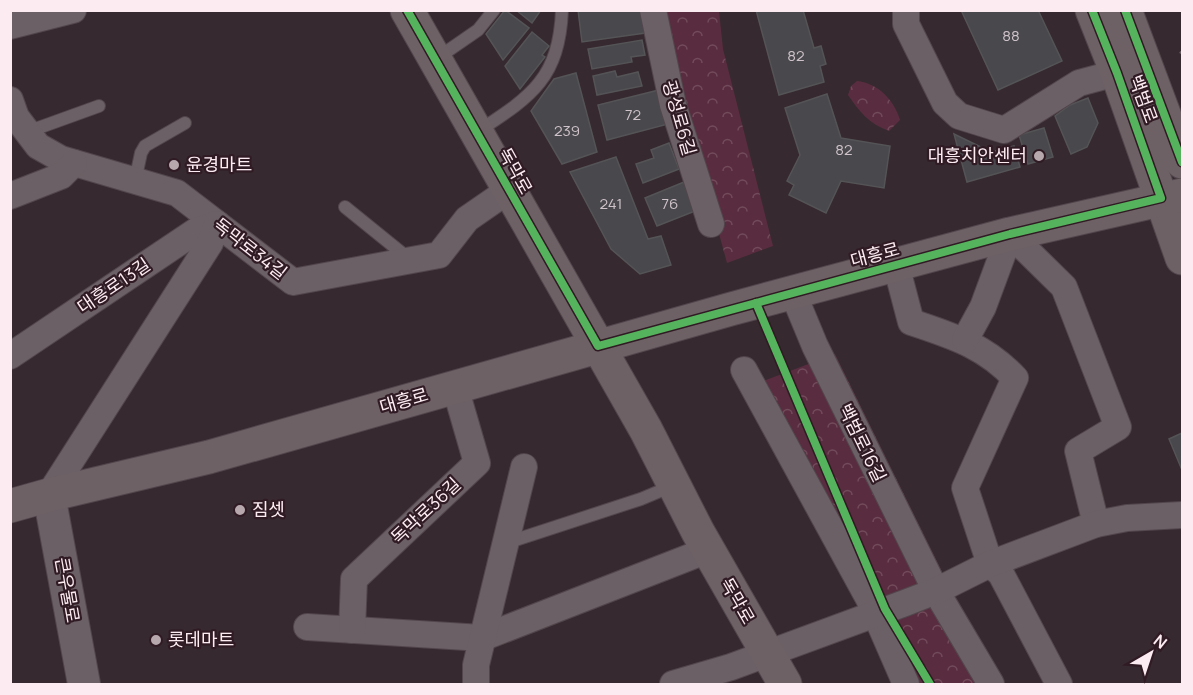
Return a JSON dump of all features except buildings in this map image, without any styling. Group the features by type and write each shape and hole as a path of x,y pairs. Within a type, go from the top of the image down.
{"main road":[{"name":"독막로","path":"407,10 646,430 708,550 785,684"},
{"name":"백범로","path":"1092,10 1132,68 1182,162"},
{"name":"백범로","path":"1125,10 1132,68 1172,197 1182,258"},
{"name":"대흥로","path":"10,506 209,457 598,346 1010,234 1172,197"}],"street":[{"path":"10,26 73,10"},
{"name":"광성로6길","path":"653,10 673,105 711,224"},
{"name":"백범로","path":"906,10 906,24 945,103 959,116 1004,130 1079,83 1132,68"},
{"name":"독막로34길","path":"10,100 16,117 38,146 62,159 177,193 293,282 439,255 467,219 509,190"},
{"path":"10,196 61,176 74,163"},
{"path":"50,495 210,243 217,224"},
{"name":"대흥로13길","path":"11,353 196,231 217,224"},
{"path":"965,340 983,307 1010,234 1064,286 1118,427 1078,451 1096,524"},
{"name":"대흥로","path":"896,265 911,322 965,340 1000,363 1015,378 965,488 990,564"},
{"name":"백범로16길","path":"793,293 815,346 936,591 991,684"},
{"path":"744,370 876,612 906,684"},
{"name":"독막로36길","path":"352,630 354,579 477,463 455,387"},
{"path":"476,684 476,665 524,467"},
{"name":"큰우물로","path":"50,495 84,684"},
{"path":"673,684 732,667 766,652 936,591 990,564 1096,524 1127,518 1182,514"},
{"path":"307,627 482,638 708,550"},
{"path":"990,564 1001,574 1059,684"}],"lane":[{"path":"435,60 478,30 494,10"},
{"path":"477,133 520,103 546,76 557,50 562,10"},
{"path":"27,132 99,106"},
{"path":"135,181 141,153 145,146 186,123"},
{"path":"345,207 403,254 408,261"},
{"path":"506,543 641,499 674,485"}],"green space":[{"path":"666,11 719,11 723,49 773,246 727,263 670,53"},
{"path":"857,81 865,82 878,89 894,106 900,120 889,131 876,125 865,116 848,95 851,86"},
{"path":"835,354 973,635 1003,684 913,684 755,384"}],"cycle path":[{"path":"407,10 598,346 1010,234 1161,198 1092,10"},
{"path":"1125,10 1182,162"},
{"path":"756,303 885,609 930,684"}],"place":[{"name":"대흥치안센터","path":"1039,156"},
{"name":"윤경마트","path":"174,165"},
{"name":"짐셋","path":"240,510"},
{"name":"롯데마트","path":"156,640"}]}
